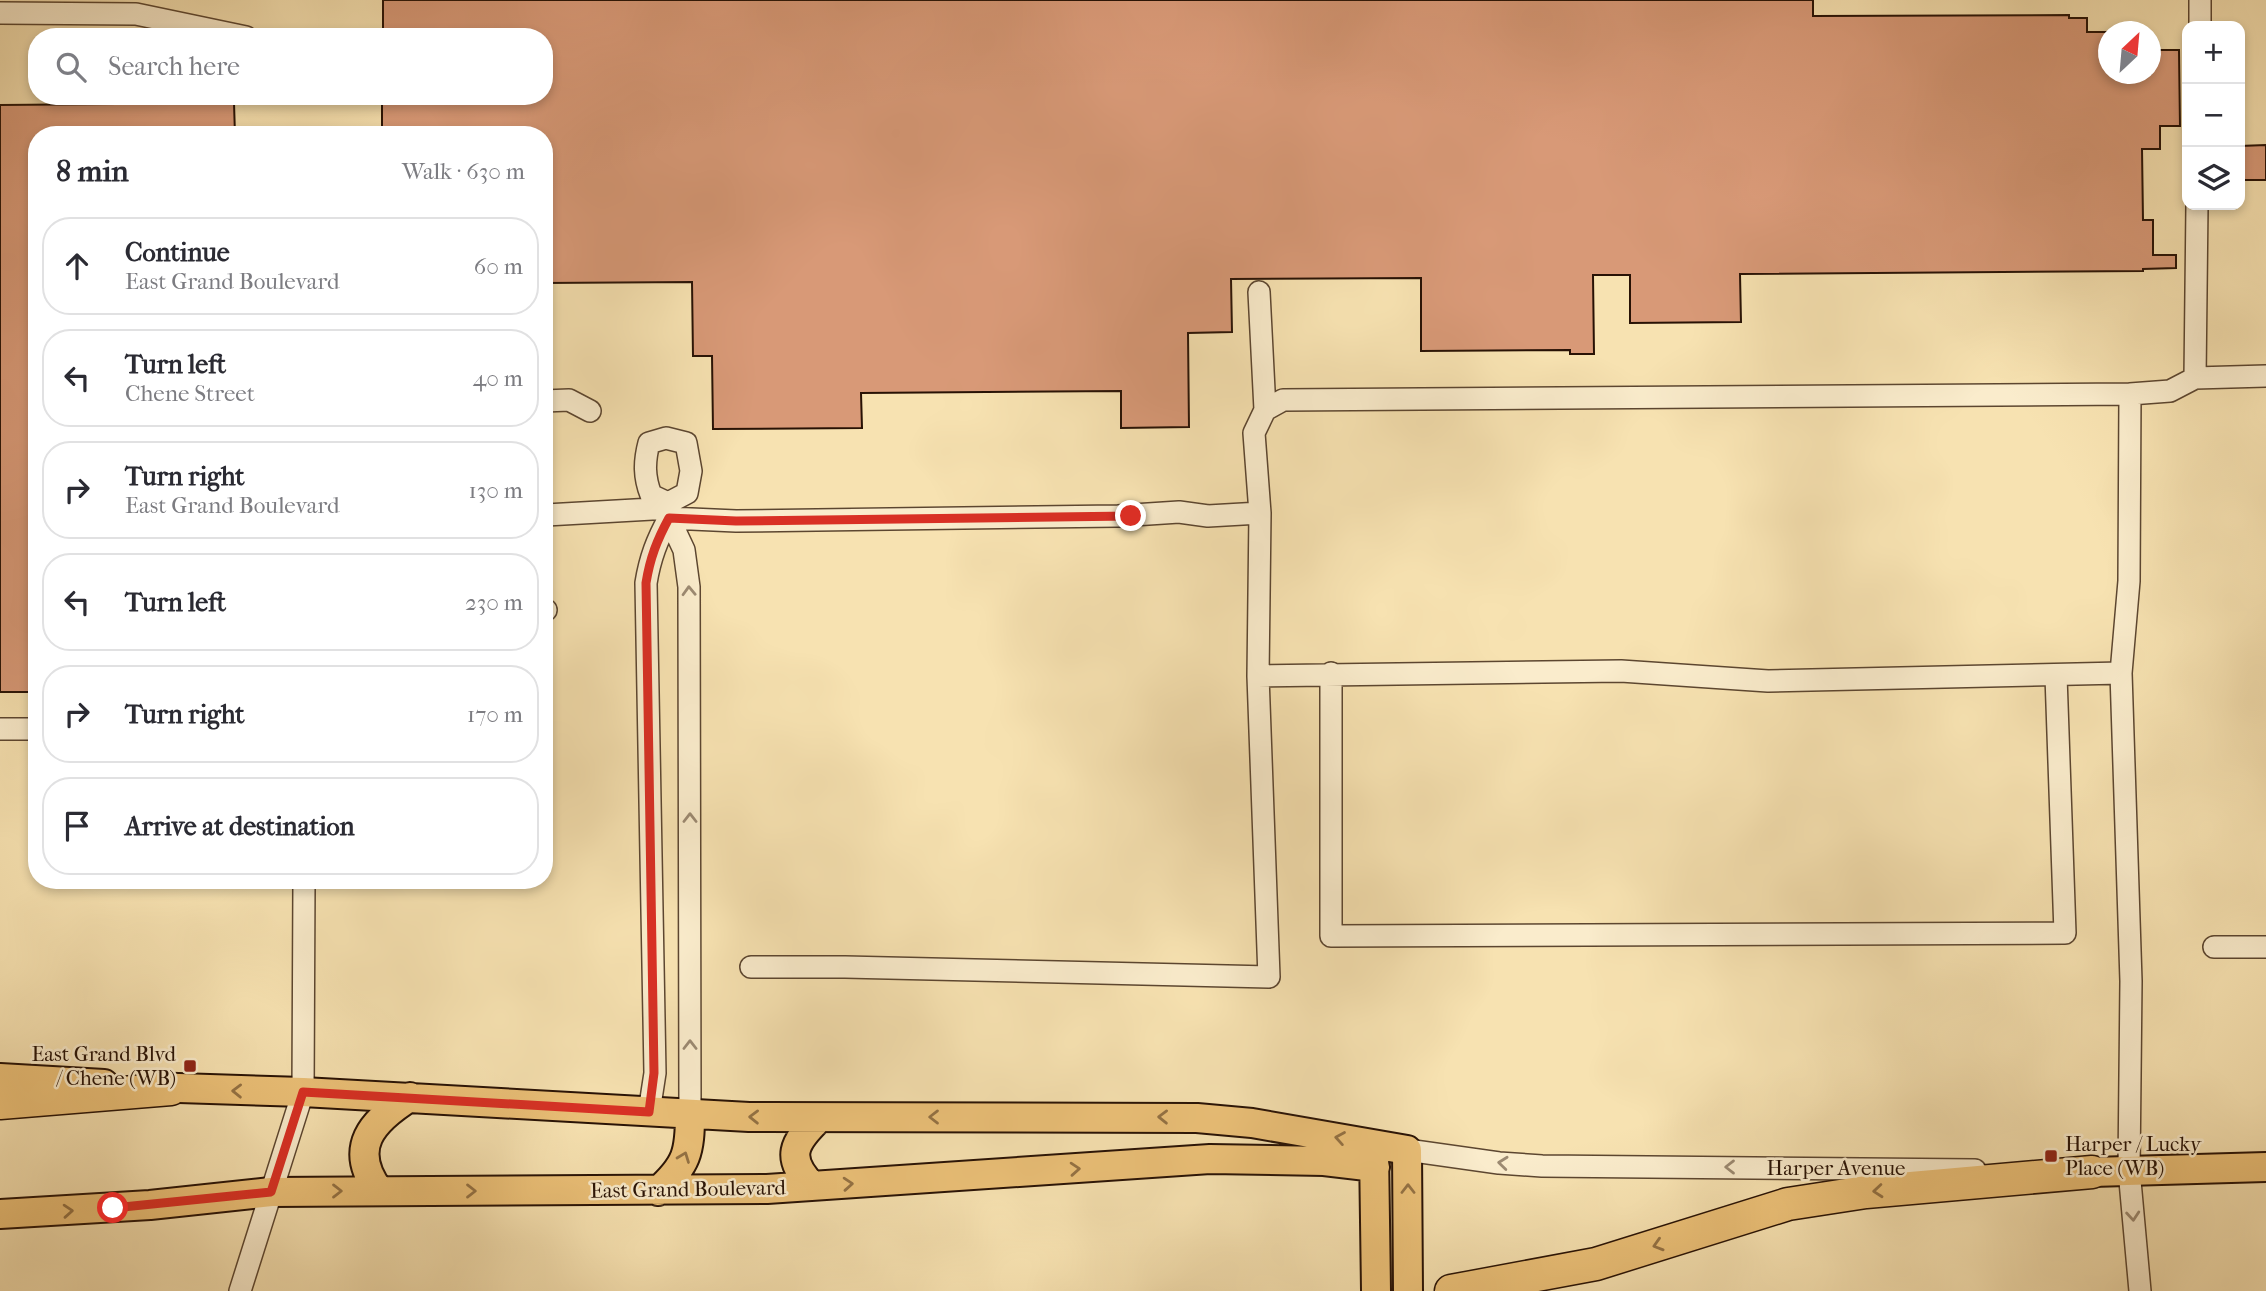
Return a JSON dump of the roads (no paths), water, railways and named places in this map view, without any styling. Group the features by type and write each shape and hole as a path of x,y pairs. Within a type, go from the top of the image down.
{"highway":[{"path":"0,1103 171,1088"},
{"path":"1451,1291 1596,1264 1788,1204 1866,1192 2092,1172"}],"main road":[{"name":"East Grand Boulevard","path":"0,1078 410,1097 749,1117 1209,1118 1252,1123 1375,1155"},
{"path":"379,1191 366,1168 364,1149 367,1139 380,1120 410,1097"},
{"path":"658,1191 674,1177 687,1154 690,1114"},
{"path":"812,1186 797,1167 795,1150 806,1130 819,1118"},
{"name":"East Grand Boulevard","path":"0,1214 138,1206 271,1192 658,1191 812,1186 1210,1159 1324,1161 1408,1150"},
{"path":"1408,1150 1408,1291"},
{"path":"1375,1155 1376,1291"},
{"name":"Harper Avenue","path":"2092,1172 2266,1167"}],"street":[{"path":"2200,0 2200,21"},
{"path":"0,13 136,7 213,28"},
{"path":"2195,378 2197,210"},
{"path":"751,967 1269,977 1258,676 1260,513 1254,433 1265,410 1259,292"},
{"path":"1265,410 1283,400 2130,394 2170,391 2195,378 2266,376"},
{"path":"2130,394 2129,581 2121,673 2131,981 2129,1170 2140,1291"},
{"path":"553,401 569,400 590,411"},
{"path":"553,515 669,510 736,521 1118,516 1179,512 1208,516 1260,513"},
{"path":"649,1112 654,1073 646,583 650,560 669,510"},
{"path":"669,510 684,550 689,587 690,1114"},
{"path":"1258,676 1621,671 1768,681 2121,673"},
{"path":"1331,673 1331,936 2065,933 2056,676"},
{"path":"0,729 28,729"},
{"path":"243,1281 303,1092 304,889"},
{"path":"2214,947 2266,947"},
{"name":"Harper Avenue","path":"1408,1150 1499,1163 1585,1167 1853,1167 2092,1172"}],"place":[{"name":"East Grand Blvd / Chene (WB)","path":"190,1066"},
{"name":"Harper / Lucky Place (WB)","path":"2051,1156"}]}
